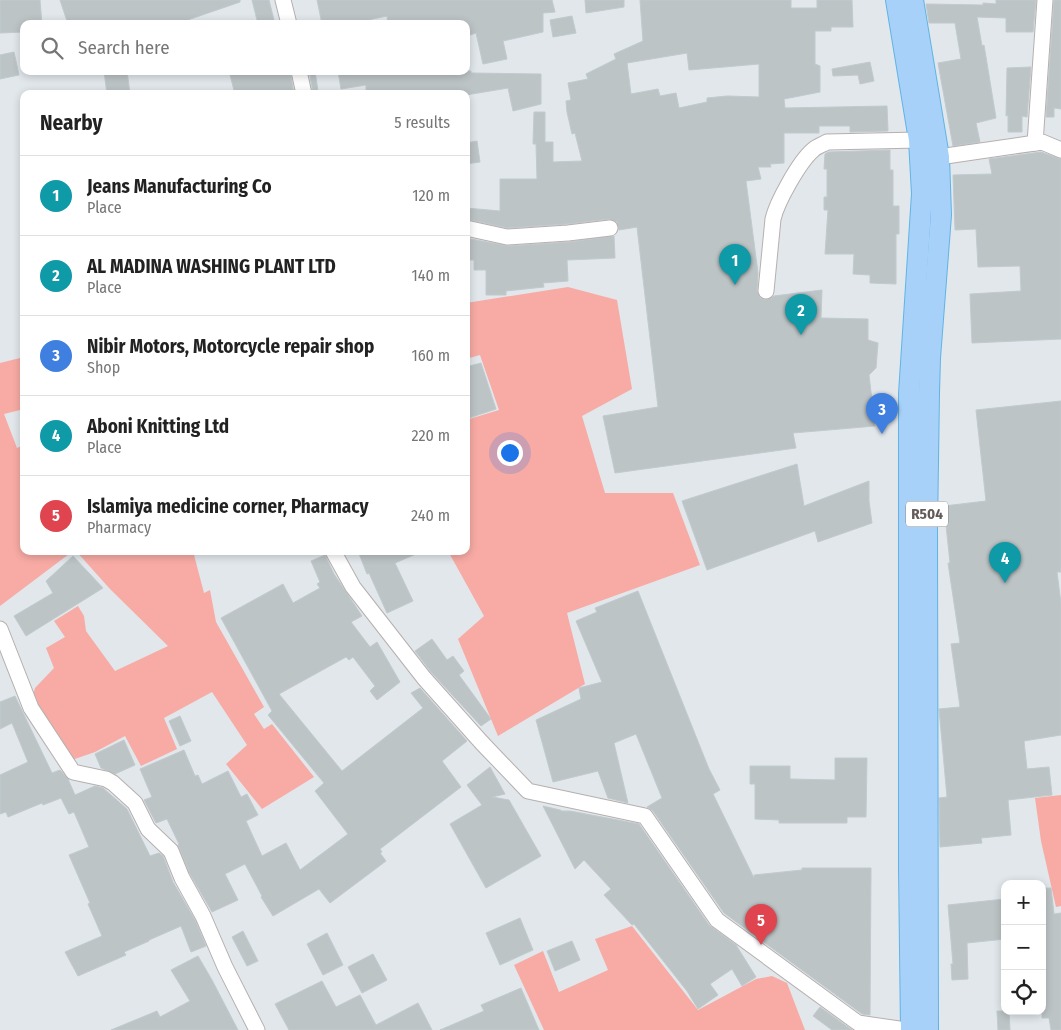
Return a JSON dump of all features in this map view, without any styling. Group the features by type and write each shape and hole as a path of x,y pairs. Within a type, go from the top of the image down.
{"main road":[{"name":"R504","path":"896,0 919,140 922,194 909,394 911,1030"},
{"name":"R504","path":"912,0 939,157 941,215 929,393 927,529 928,1030"},
{"path":"909,394 929,393"}],"street":[{"path":"283,0 288,20"},
{"path":"1035,143 1045,0"},
{"path":"300,75 303,90"},
{"path":"766,291 773,219 776,208 806,157 814,148 827,142 919,140"},
{"path":"939,157 1042,142 1061,150"},
{"path":"470,229 507,237 610,228"},
{"path":"335,555 353,587 424,678 482,744 528,792 644,816 717,920 858,1023 906,1030"},
{"path":"0,629 31,708 73,772 106,779 113,783 135,803 148,828 171,851 182,878 203,916 225,967 257,1030"}],"shaded area":[{"path":"568,287 617,300 632,389 582,416 605,493 673,493 700,565 567,613 585,684 498,736 458,639 484,616 450,555 470,555 470,419 499,410 480,355 470,358 470,302"},
{"path":"20,358 20,410 4,414 17,448 20,447 20,555 68,555 0,606 0,363"},
{"path":"80,555 194,555 204,593 210,590 216,622 264,707 254,714 264,729 272,724 314,777 262,809 226,764 247,745 212,692 164,718 177,749 141,766 125,736 95,752 69,761 32,698 35,688 54,668 46,648 65,637 54,621 78,606 84,616 86,631 115,671 168,646 110,589"},
{"path":"1061,795 1061,906 1056,907 1041,841 1035,798"},
{"path":"632,926 698,1010 756,979 772,976 787,983 805,1030 544,1030 514,965 543,951 559,992 608,970 595,939"}],"building":[{"path":"0,0 40,0 42,20 20,20 20,32 0,33"},
{"path":"60,0 240,0 240,2 188,20 67,20"},
{"path":"252,0 269,0 274,20 257,20"},
{"path":"317,0 552,0 555,12 543,13 543,32 503,41 507,59 483,64 476,33 470,35 470,20 388,20 387,16 368,20 321,20"},
{"path":"585,0 624,0 624,7 586,13"},
{"path":"640,0 791,0 791,8 817,8 817,0 852,0 853,27 831,27 831,31 815,31 815,64 820,66 820,92 784,99 785,108 887,106 888,131 850,132 850,126 819,126 819,133 784,133 784,163 770,164 771,167 758,167 761,179 746,181 758,273 757,291 760,298 766,300 774,296 822,290 821,318 868,319 868,340 878,343 876,368 869,375 875,426 793,433 796,448 615,473 603,416 658,407 637,227 619,230 617,222 609,219 508,228 470,220 470,208 500,211 500,179 537,179 536,144 533,144 534,112 545,112 545,142 553,142 553,162 582,161 575,133 572,134 567,112 566,101 571,100 568,83 588,79 586,74 616,59 614,54 643,41","holes":["687,53 689,70 759,64 759,97 727,96 707,98 707,102 679,108 676,93 660,96 658,89 631,94 627,63"]},
{"path":"996,0 1036,0 1033,32 1006,32 1006,18 977,17 982,46 984,45 996,118 976,123 980,142 953,146 938,63 961,59 955,23 929,23 926,4 983,5 983,3 996,4"},
{"path":"1054,0 1061,0 1061,109 1054,108 1054,117 1046,117"},
{"path":"572,16 576,33 553,37 550,20"},
{"path":"14,52 19,75 0,79 0,55"},
{"path":"870,62 874,81 860,84 858,75 833,76 832,69"},
{"path":"1031,67 1027,117 1022,116 1022,132 1008,132 1008,115 1006,116 1007,68"},
{"path":"470,71 471,73 541,74 541,104 513,111 508,88 470,94 470,90 366,90 366,85 341,89 339,75 470,75"},
{"path":"105,75 128,75 129,90 106,90"},
{"path":"230,75 291,75 293,90 234,90"},
{"path":"310,75 316,75 318,90 313,90"},
{"path":"477,141 480,162 470,163 470,142"},
{"path":"890,150 890,170 893,170 893,206 899,206 899,234 896,234 896,284 870,283 870,275 853,274 854,254 825,254 828,210 824,210 824,197 827,197 827,169 824,169 825,154 828,152"},
{"path":"1041,152 1061,159 1061,339 972,343 970,294 1021,291 1020,266 978,267 976,229 955,230 953,175 992,174 989,159"},
{"path":"614,236 615,258 567,260 568,281 543,283 544,287 506,291 506,295 486,295 486,270 474,270 474,260 470,260 470,239 508,246 569,242"},
{"path":"481,363 496,409 470,418 470,366"},
{"path":"1061,401 1061,572 1057,572 1061,603 1061,735 1024,741 1027,769 1049,767 1052,795 1008,800 1011,835 981,838 982,843 940,847 939,798 947,797 939,709 960,707 951,644 960,643 948,563 950,563 944,506 986,501 976,410"},
{"path":"797,464 804,506 869,481 872,523 818,542 815,531 707,570 682,501"},
{"path":"325,555 334,574 362,616 351,622 370,647 377,642 400,682 377,700 370,691 375,686 353,657 349,660 346,657 279,694 342,771 423,708 411,693 420,688 467,741 442,761 461,787 380,849 382,852 380,853 386,861 330,903 319,889 273,916 261,897 245,864 225,874 238,900 212,912 190,874 167,819 156,823 144,800 152,797 140,769 184,750 195,776 198,775 202,784 228,771 241,797 247,794 258,815 246,821 262,856 286,843 300,870 348,834 315,791 324,783 268,715 272,711 221,618 283,584 293,603 320,588 317,584 320,582 311,561"},
{"path":"360,555 414,555 395,563 413,601 387,613 369,573 367,574"},
{"path":"73,556 103,588 26,636 14,616 53,593 46,581"},
{"path":"638,591 709,769 720,790 713,794 754,878 754,875 802,870 802,868 871,868 870,1015 862,1014 724,913 653,811 647,807 662,798 636,734 614,743 628,803 608,798 598,771 553,782 536,720 581,699 579,688 602,682 576,621 597,612 595,608"},
{"path":"432,639 447,660 453,656 464,671 459,675 491,719 481,726 431,672 415,651"},
{"path":"15,696 52,773 60,770 68,779 75,795 95,786 103,788 127,809 150,856 159,853 163,856 173,882 195,920 206,946 191,952 181,926 124,952 126,955 78,976 65,952 102,936 69,855 89,847 74,812 69,814 61,798 43,805 42,803 8,817 6,812 0,814 0,775 28,762 12,723 0,729 0,702"},
{"path":"180,716 191,741 180,746 169,721"},
{"path":"124,740 135,765 115,774 101,768 95,754"},
{"path":"835,758 867,758 866,817 847,817 847,823 779,823 779,820 755,819 755,784 750,784 750,766 790,766 790,779 835,780"},
{"path":"490,767 505,794 492,797 509,800 541,856 486,888 450,824 482,805 467,785"},
{"path":"543,806 639,824 709,925 736,945 756,977 742,986 732,969 710,984 718,995 698,1009 687,991 634,924 632,925 604,895 611,889 584,860 575,869"},
{"path":"1046,888 1051,888 1054,914 1061,913 1061,1030 1051,1030 1049,1018 1042,1018 1042,1015 1046,1015"},
{"path":"1001,899 1001,939 967,943 968,979 952,980 951,964 953,964 948,905"},
{"path":"520,918 533,950 500,965 486,933"},
{"path":"243,931 258,961 247,966 232,937"},
{"path":"327,933 343,965 323,975 307,944"},
{"path":"572,941 580,960 555,971 547,951"},
{"path":"373,954 387,980 362,993 348,967"},
{"path":"198,956 238,1030 111,1030 157,1011 160,1017 190,1001 171,970"},
{"path":"322,981 336,1007 360,995 376,1025 418,1003 432,1030 289,1030 275,1004"},
{"path":"521,988 539,1030 440,1030 484,1011 481,1005"},
{"path":"820,1007 852,1030 832,1030 813,1016"},
{"path":"997,1011 1001,1011 1001,1015 1009,1015 1010,1030 998,1030"}],"place":[{"name":"Jeans Manufacturing Co","path":"735,285"},
{"name":"AL MADINA WASHING PLANT LTD","path":"801,335"},
{"name":"Nibir Motors, Motorcycle repair shop","path":"882,434"},
{"name":"Aboni Knitting Ltd","path":"1005,583"},
{"name":"Islamiya medicine corner, Pharmacy","path":"761,945"}]}
